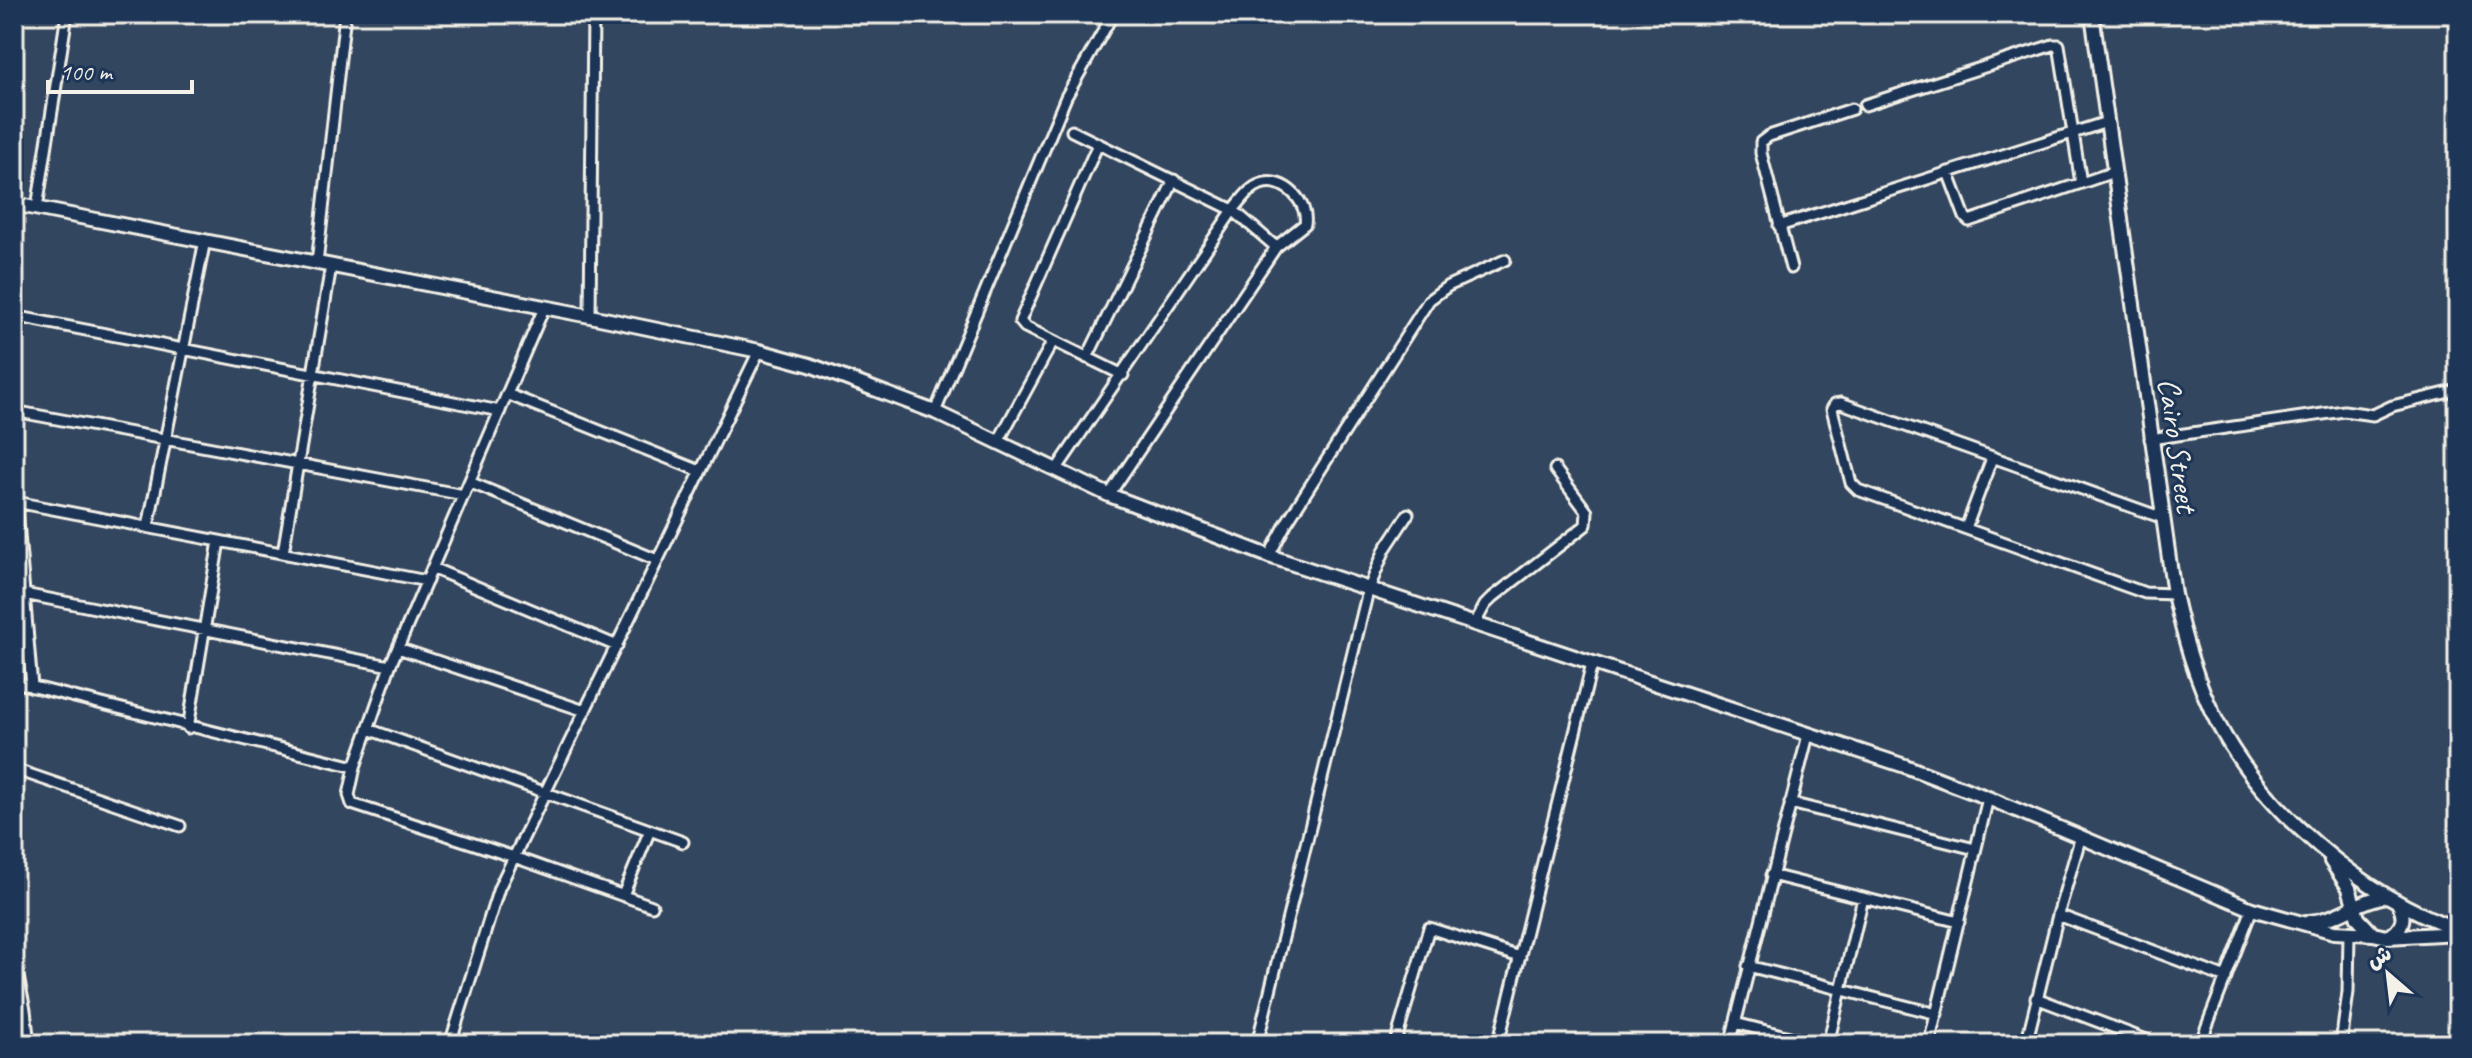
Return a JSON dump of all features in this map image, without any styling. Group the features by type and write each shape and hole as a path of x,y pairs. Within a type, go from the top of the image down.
{"main road":[{"name":"Cairo Street","path":"2092,14 2150,439 2174,594 2192,663 2228,742 2263,790 2350,871 2398,903 2458,931"},
{"path":"14,204 590,316 759,351 832,372 935,412 1109,495 1269,556 1905,766 2252,909 2349,934 2373,934"},
{"name":"Cairo Street","path":"2317,843 2346,882 2362,923 2373,934 2387,937 2458,931"},
{"path":"2298,921 2327,919 2386,896"},
{"path":"2387,937 2395,933 2403,921 2398,903"}],"street":[{"path":"37,208 67,14"},
{"path":"317,263 345,14"},
{"path":"590,316 593,14"},
{"path":"935,412 1066,97 1113,14"},
{"path":"1865,105 2056,44 2061,50 2081,183"},
{"path":"1791,268 1761,153 1761,142 1769,136 1852,109"},
{"path":"1779,226 2107,122"},
{"path":"1072,131 1233,210 1276,247"},
{"path":"1098,144 1020,321 1025,327 1123,375"},
{"path":"1948,172 1969,221 2114,172"},
{"path":"1087,358 1174,180"},
{"path":"1056,470 1233,210 1252,188 1265,182 1279,185 1301,200 1307,213 1305,224 1276,247 1109,495"},
{"path":"148,527 205,240"},
{"path":"1269,556 1287,522 1429,300 1448,286 1505,260"},
{"path":"283,553 331,266"},
{"path":"544,308 390,666 355,767 349,795 352,804 652,906"},
{"path":"14,316 500,411"},
{"path":"998,442 1053,341"},
{"path":"450,1044 497,894 759,351"},
{"path":"2150,439 2344,411 2373,415 2392,406 2458,390"},
{"path":"507,394 700,471"},
{"path":"2163,518 1841,403 1833,406 1832,412 1854,487 2145,593 2174,594"},
{"path":"14,411 464,495"},
{"path":"1966,528 1992,458"},
{"path":"1474,625 1493,597 1586,525 1587,512 1555,469"},
{"path":"14,475 32,687"},
{"path":"469,482 657,560"},
{"path":"16,502 427,581"},
{"path":"1257,1044 1368,591 1385,549 1408,514"},
{"path":"188,728 219,541"},
{"path":"432,568 617,646"},
{"path":"24,594 390,666"},
{"path":"398,648 585,711"},
{"path":"1498,1044 1592,664"},
{"path":"14,682 188,728 355,767"},
{"path":"368,729 683,842"},
{"path":"1730,1044 1808,735"},
{"path":"14,769 180,826"},
{"path":"1929,1044 1988,798"},
{"path":"1790,803 1975,849"},
{"path":"623,895 650,830"},
{"path":"2026,1044 2081,836"},
{"path":"1771,875 1959,922"},
{"path":"1828,1044 1863,898"},
{"path":"2200,1044 2252,909"},
{"path":"2058,915 2226,978"},
{"path":"1395,1044 1429,928 1520,957"},
{"path":"2341,1044 2348,992 2349,934"},
{"path":"14,958 29,1044"},
{"path":"1748,966 1937,1014"},
{"path":"2036,998 2157,1044"},
{"path":"1735,1023 1817,1044"}]}
